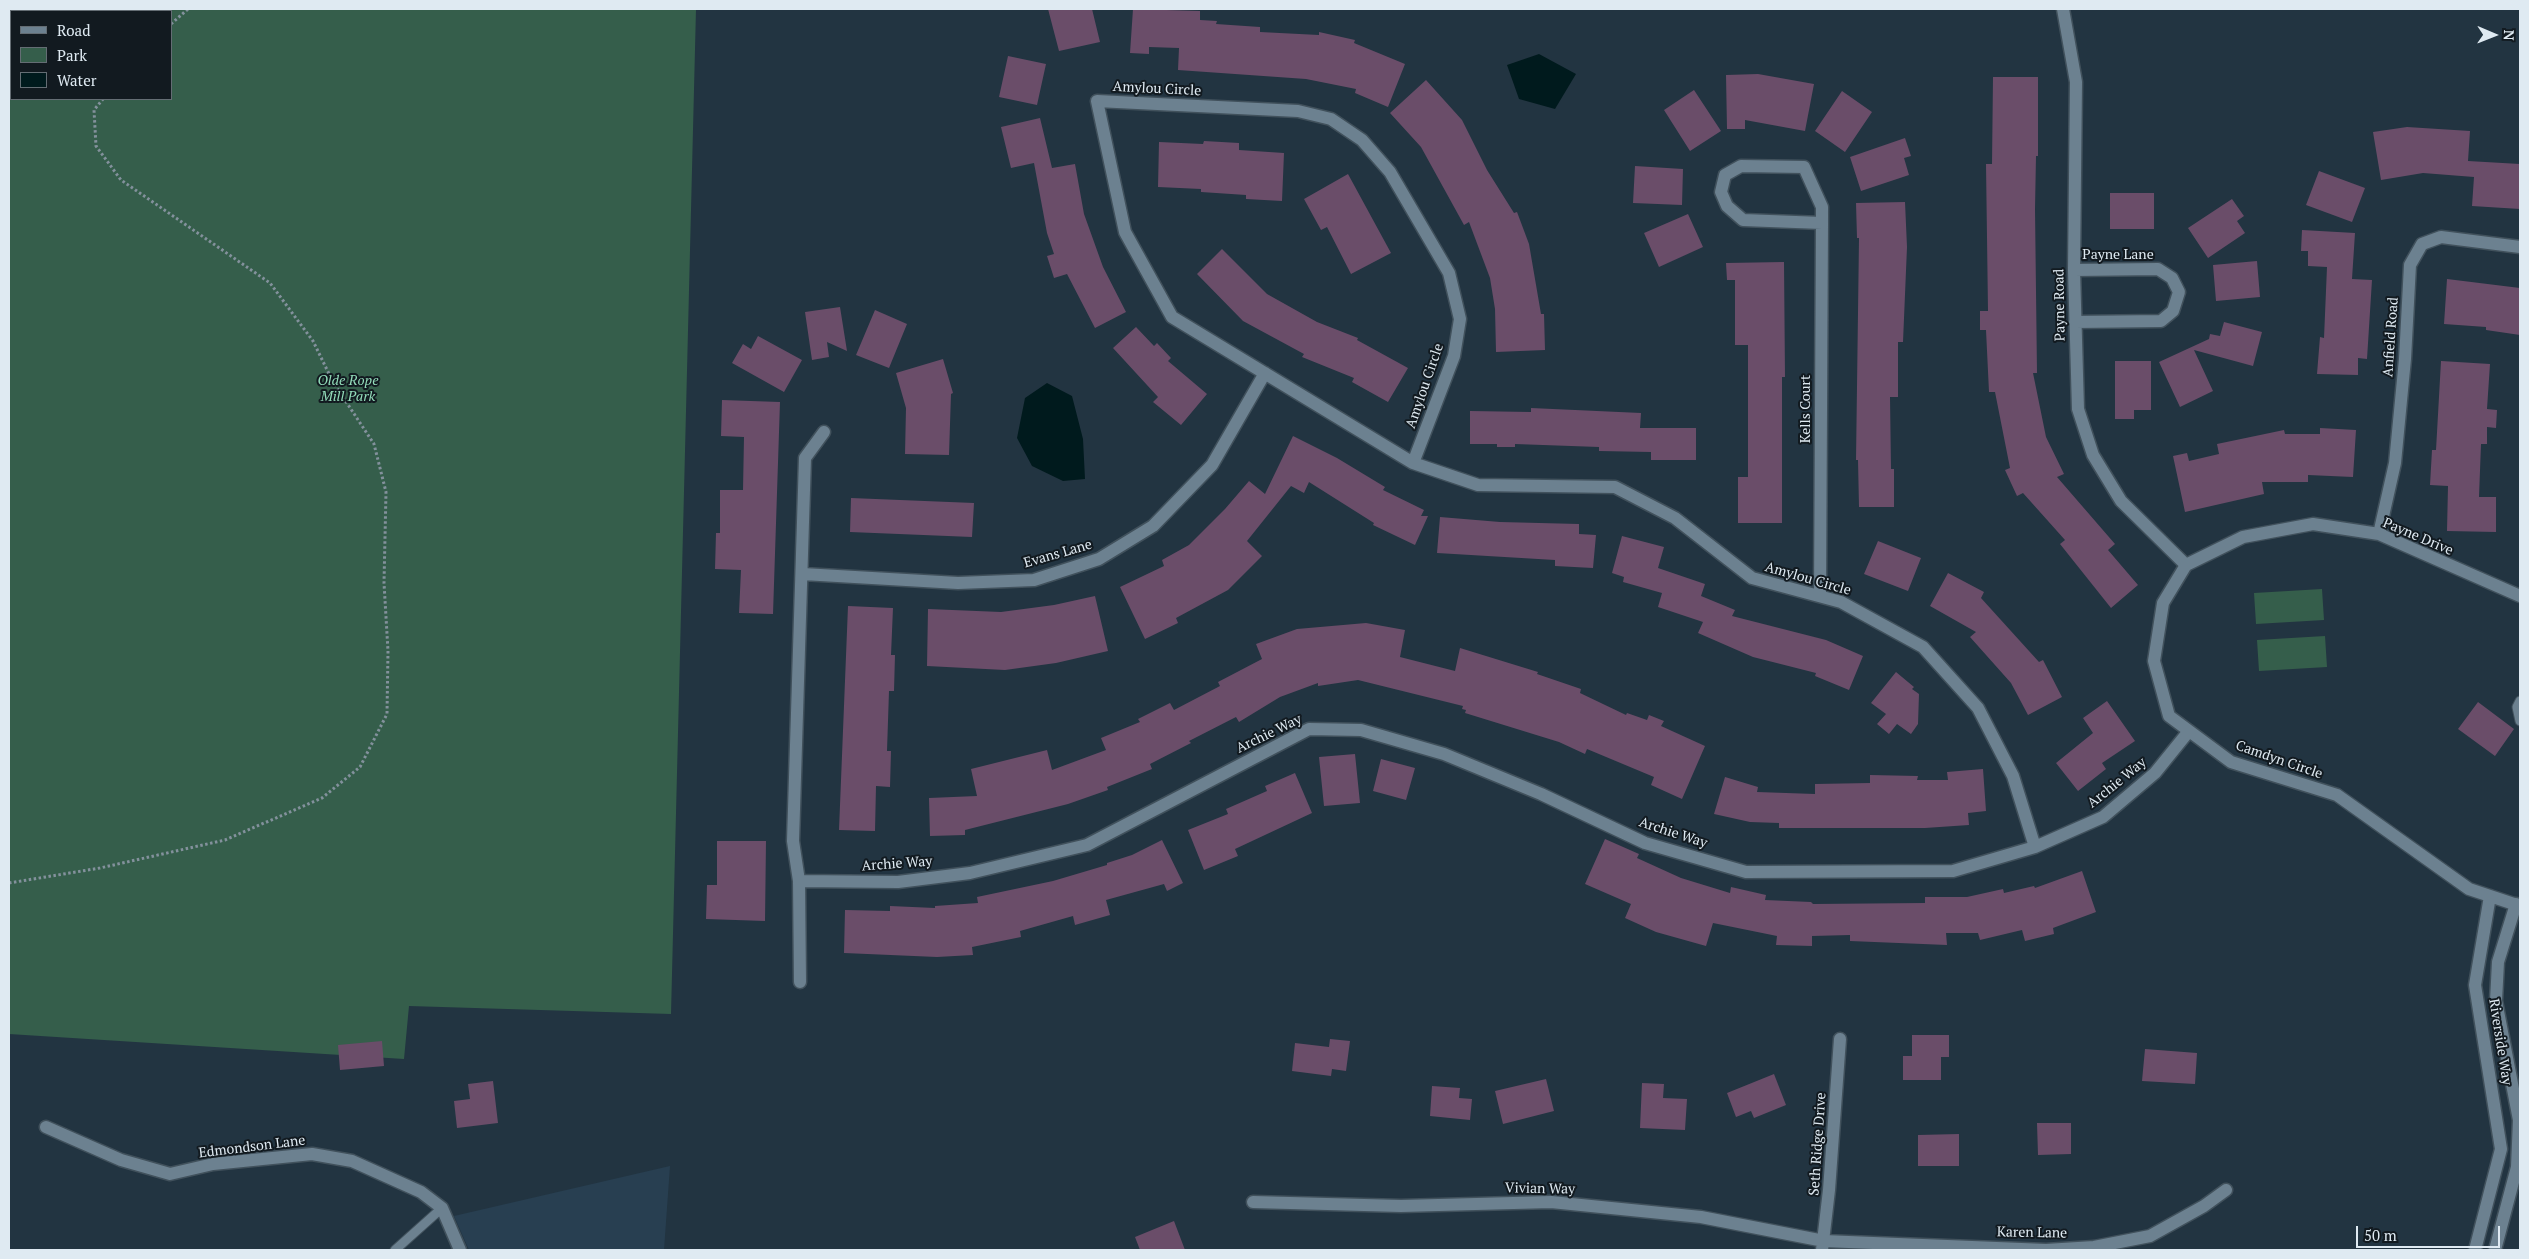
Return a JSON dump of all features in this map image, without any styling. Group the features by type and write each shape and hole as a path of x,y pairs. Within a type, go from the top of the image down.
{"street":[{"name":"Payne Road","path":"2063,9 2076,82 2074,270 2078,409 2093,455 2121,501 2186,565"},
{"name":"Amylou Circle","path":"1413,463 1454,356 1460,319 1450,273 1390,172 1362,140 1331,119 1323,117 1298,111 1098,101 1125,232 1172,317 1413,463 1478,485 1615,487 1675,518 1752,578 1841,602 1923,647 1978,708 2014,776 2035,847"},
{"name":"Kells Court","path":"1820,596 1822,223 1822,207 1804,167 1741,166 1725,175 1722,192 1727,206 1743,220 1822,223"},
{"name":"Anfield Road","path":"2379,534 2395,462 2405,359 2410,265 2422,244 2441,237 2520,247"},
{"name":"Payne Lane","path":"2074,270 2158,269 2172,278 2179,292 2172,311 2160,321 2076,322"},
{"name":"Evans Lane","path":"803,574 958,583 1034,580 1099,559 1153,526 1212,465 1265,373"},
{"path":"800,982 799,881 793,841 803,574 805,458 824,432"},
{"name":"Payne Drive","path":"2186,565 2243,537 2313,524 2379,534 2520,596"},
{"name":"Camdyn Circle","path":"2186,565 2163,603 2154,661 2169,716 2231,762 2337,795 2468,889 2518,905"},
{"name":"Archie Way","path":"799,881 898,882 970,873 1087,845 1309,729 1361,730 1444,754 1542,794 1645,842 1746,872 1953,871 2035,847 2103,817 2154,774 2189,731"},
{"name":"Riverside Way","path":"2475,1250 2501,1149 2476,986 2490,896"},
{"name":"Riverside Way","path":"2494,1250 2517,1167 2519,1120 2496,1001 2498,962 2518,905"},
{"name":"Seth Ridge Drive","path":"1823,1246 1840,1039"},
{"name":"Edmondson Lane","path":"46,1127 121,1160 170,1174 212,1164 312,1154 352,1161 421,1192 442,1208 460,1250"},
{"name":"Karen Lane","path":"1823,1246 2046,1250 2094,1247 2150,1236 2204,1206 2226,1190"},
{"name":"Vivian Way","path":"1253,1202 1401,1206 1551,1202 1701,1217 1823,1246"}],"lane":[{"path":"2520,701 2517,707 2520,721"},
{"path":"395,1250 442,1208"}],"path":[{"path":"172,23 188,9"},
{"path":"9,883 100,868 225,840 322,798 360,767 387,714 388,651 384,583 386,492 374,444 333,382 313,341 270,283 121,180 96,146 94,110 102,100"}],"shaded area":[{"path":"670,1166 664,1250 469,1250 454,1216"}],"green space":[{"name":"Olde Rope Mill Park","path":"9,9 696,9 671,1014 409,1006 404,1059 9,1034"},
{"path":"2322,589 2324,620 2256,624 2254,593"},
{"path":"2325,636 2327,667 2259,671 2257,640"}],"water":[{"path":"1539,54 1576,74 1555,109 1519,99 1507,65"},
{"path":"1047,383 1072,396 1083,439 1085,479 1063,481 1032,466 1017,438 1025,398"}],"building":[{"path":"1048,9 1092,9 1100,42 1059,51"},
{"path":"1133,9 1200,11 1200,20 1217,21 1216,24 1260,27 1260,32 1319,35 1319,32 1355,40 1354,43 1405,64 1388,107 1355,93 1356,89 1306,79 1178,70 1179,48 1149,47 1149,54 1130,53"},
{"path":"1008,56 1046,64 1037,105 999,97"},
{"path":"1758,74 1814,84 1805,131 1745,120 1745,129 1727,129 1726,75"},
{"path":"1993,77 2038,77 2038,156 2036,156 2035,209 2037,373 2033,373 2046,437 2064,474 2057,477 2115,544 2108,550 2138,585 2111,608 2060,544 2065,540 2023,493 2017,496 2005,470 2010,468 1995,392 1989,392 1986,330 1980,330 1980,311 1988,311 1986,164 1992,164"},
{"path":"1426,80 1462,120 1487,170 1514,213 1517,212 1529,244 1541,314 1544,314 1545,350 1496,352 1495,309 1490,278 1469,222 1464,225 1421,147 1390,113"},
{"path":"1694,90 1721,131 1690,151 1664,110"},
{"path":"1842,91 1872,112 1845,152 1815,131"},
{"path":"1040,118 1052,168 1075,164 1084,214 1103,267 1126,312 1095,328 1067,274 1054,278 1047,256 1054,254 1047,233 1034,163 1011,168 1001,127"},
{"path":"2407,127 2470,131 2468,161 2520,164 2520,209 2472,206 2474,177 2423,173 2381,180 2373,132"},
{"path":"1905,138 1911,156 1904,158 1909,175 1861,191 1850,157"},
{"path":"1204,141 1239,143 1239,150 1284,153 1282,201 1246,199 1246,195 1201,192 1201,189 1158,187 1159,142 1203,144"},
{"path":"1635,166 1683,169 1682,205 1633,203"},
{"path":"2319,171 2365,188 2352,222 2306,205"},
{"path":"1348,174 1391,253 1351,274 1327,227 1321,230 1304,199"},
{"path":"2110,193 2154,193 2154,229 2110,229"},
{"path":"2232,199 2244,216 2237,221 2245,233 2208,258 2188,228"},
{"path":"1905,202 1907,247 1903,342 1898,342 1898,397 1890,397 1891,469 1894,469 1894,507 1859,507 1858,460 1856,460 1859,238 1857,238 1856,203"},
{"path":"1688,214 1703,247 1659,267 1644,233"},
{"path":"2302,230 2355,233 2352,279 2372,280 2367,359 2358,358 2358,375 2317,374 2320,337 2324,338 2327,267 2308,266 2308,251 2301,251"},
{"path":"1222,249 1267,294 1317,322 1358,338 1357,340 1408,368 1388,402 1352,382 1354,378 1302,357 1304,354 1243,321 1197,274"},
{"path":"2257,261 2260,297 2216,301 2213,265"},
{"path":"1784,262 1785,377 1782,377 1782,523 1738,523 1738,477 1748,477 1748,345 1735,345 1735,280 1727,280 1726,263"},
{"path":"2447,279 2520,288 2520,335 2486,330 2486,327 2444,324"},
{"path":"840,307 847,351 827,342 829,357 812,360 805,312"},
{"path":"875,310 907,324 889,368 856,355"},
{"path":"2224,322 2262,332 2253,366 2194,350 2213,391 2180,407 2159,362 2209,339 2210,334 2220,336"},
{"path":"1136,327 1154,346 1157,343 1171,358 1168,361 1207,394 1181,425 1153,402 1158,397 1113,348"},
{"path":"758,336 802,360 784,392 732,363 743,344 751,349"},
{"path":"943,359 953,393 951,394 949,455 905,454 906,408 896,373"},
{"path":"2115,361 2151,361 2151,410 2134,410 2134,419 2115,419"},
{"path":"2441,361 2490,364 2487,409 2497,410 2496,428 2487,427 2487,444 2481,444 2479,497 2496,497 2496,532 2447,531 2448,486 2430,485 2432,450 2436,450"},
{"path":"722,400 780,402 773,614 739,613 741,570 715,569 716,533 720,533 720,490 743,490 744,437 721,436"},
{"path":"1531,408 1641,413 1640,428 1696,428 1696,460 1651,460 1651,452 1599,451 1599,447 1515,444 1515,447 1497,447 1497,444 1470,444 1470,411 1531,412"},
{"path":"2320,428 2356,430 2353,477 2308,475 2308,482 2262,482 2264,494 2185,512 2173,456 2187,453 2189,461 2219,454 2217,444 2284,430 2285,434 2320,434"},
{"path":"1293,436 1337,458 1385,487 1383,490 1424,510 1421,516 1428,516 1415,545 1373,525 1374,523 1309,482 1304,493 1291,486 1247,541 1262,556 1228,590 1176,618 1178,623 1145,639 1120,587 1164,566 1162,560 1189,545 1225,509 1249,481 1265,494"},
{"path":"851,498 974,503 972,537 850,532"},
{"path":"1440,517 1500,522 1579,524 1579,534 1596,535 1593,568 1555,566 1555,560 1437,553"},
{"path":"1622,536 1664,547 1658,568 1705,584 1701,596 1735,610 1732,616 1826,640 1863,656 1849,690 1815,676 1816,673 1753,657 1698,633 1703,622 1658,607 1662,593 1623,582 1624,577 1612,573"},
{"path":"1878,541 1921,558 1908,591 1864,574"},
{"path":"1948,573 1984,592 1981,598 2039,662 2043,660 2062,697 2028,715 2011,683 1970,637 1976,632 1930,606"},
{"path":"1095,596 1108,651 1056,663 1005,670 927,666 928,609 1001,612 1054,605"},
{"path":"848,606 893,608 891,655 895,655 894,691 889,691 887,751 891,751 890,787 876,786 875,831 839,830"},
{"path":"1366,623 1405,630 1400,657 1455,671 1460,648 1538,672 1537,674 1581,689 1580,693 1626,715 1627,713 1647,720 1649,715 1664,721 1661,726 1705,746 1682,799 1651,785 1654,777 1587,749 1585,754 1559,742 1465,713 1466,710 1462,709 1463,706 1358,680 1318,686 1318,683 1280,697 1239,722 1236,717 1189,741 1191,743 1150,764 1152,769 1107,787 1108,790 1068,804 965,830 965,835 930,836 929,798 977,796 971,769 1047,750 1052,770 1106,750 1101,738 1140,722 1138,719 1170,703 1174,710 1220,686 1218,682 1262,659 1256,644 1297,629"},
{"path":"1896,672 1914,687 1912,689 1919,694 1918,724 1911,734 1897,724 1889,734 1877,724 1886,714 1871,703"},
{"path":"2107,701 2135,741 2102,763 2106,769 2078,791 2056,763 2093,733 2083,718"},
{"path":"2478,702 2514,729 2495,756 2458,729"},
{"path":"1355,754 1360,803 1324,806 1319,757"},
{"path":"1381,759 1415,768 1406,800 1373,791"},
{"path":"1983,769 1986,811 1968,813 1969,825 1925,828 1779,828 1779,823 1750,822 1714,814 1725,777 1758,787 1757,792 1815,794 1815,784 1870,783 1870,775 1918,776 1917,780 1948,780 1947,772"},
{"path":"1295,773 1312,813 1235,849 1238,856 1204,870 1188,830 1228,814 1226,809 1267,791 1265,786"},
{"path":"1605,839 1639,854 1637,858 1681,878 1730,893 1731,887 1766,895 1765,900 1811,902 1813,904 1925,903 1925,897 1967,897 2003,889 2004,893 2034,886 2035,888 2082,871 2096,912 2053,928 2054,934 2025,941 2022,930 1980,940 1978,933 1946,933 1947,945 1850,941 1850,935 1812,936 1812,946 1776,945 1777,936 1713,923 1706,946 1656,932 1625,918 1631,904 1585,884"},
{"path":"1162,840 1183,883 1167,891 1164,884 1106,900 1110,915 1075,925 1073,916 1020,931 1021,937 972,947 973,955 937,957 844,953 845,910 890,911 890,906 935,908 935,906 978,903 977,897 1053,881 1107,865 1107,863 1132,855"},
{"path":"717,841 766,841 765,921 706,919 707,885 717,885"},
{"path":"1912,1035 1949,1035 1949,1057 1941,1057 1941,1080 1903,1080 1903,1056 1912,1056"},
{"path":"1330,1039 1350,1041 1346,1071 1332,1069 1331,1076 1292,1071 1295,1043 1329,1047"},
{"path":"382,1041 384,1066 340,1070 338,1045"},
{"path":"2145,1049 2197,1053 2195,1084 2142,1081"},
{"path":"1774,1074 1786,1105 1754,1118 1751,1111 1736,1117 1727,1093"},
{"path":"1546,1079 1554,1111 1503,1124 1495,1091"},
{"path":"493,1081 498,1123 457,1128 454,1101 470,1099 468,1084"},
{"path":"1642,1083 1664,1084 1663,1098 1687,1099 1685,1130 1640,1128"},
{"path":"1432,1086 1460,1088 1459,1098 1472,1099 1470,1120 1430,1116"},
{"path":"2037,1123 2071,1123 2071,1154 2038,1155"},
{"path":"1959,1134 1959,1166 1918,1166 1918,1135"},
{"path":"1174,1221 1185,1250 1140,1250 1135,1237"}]}
